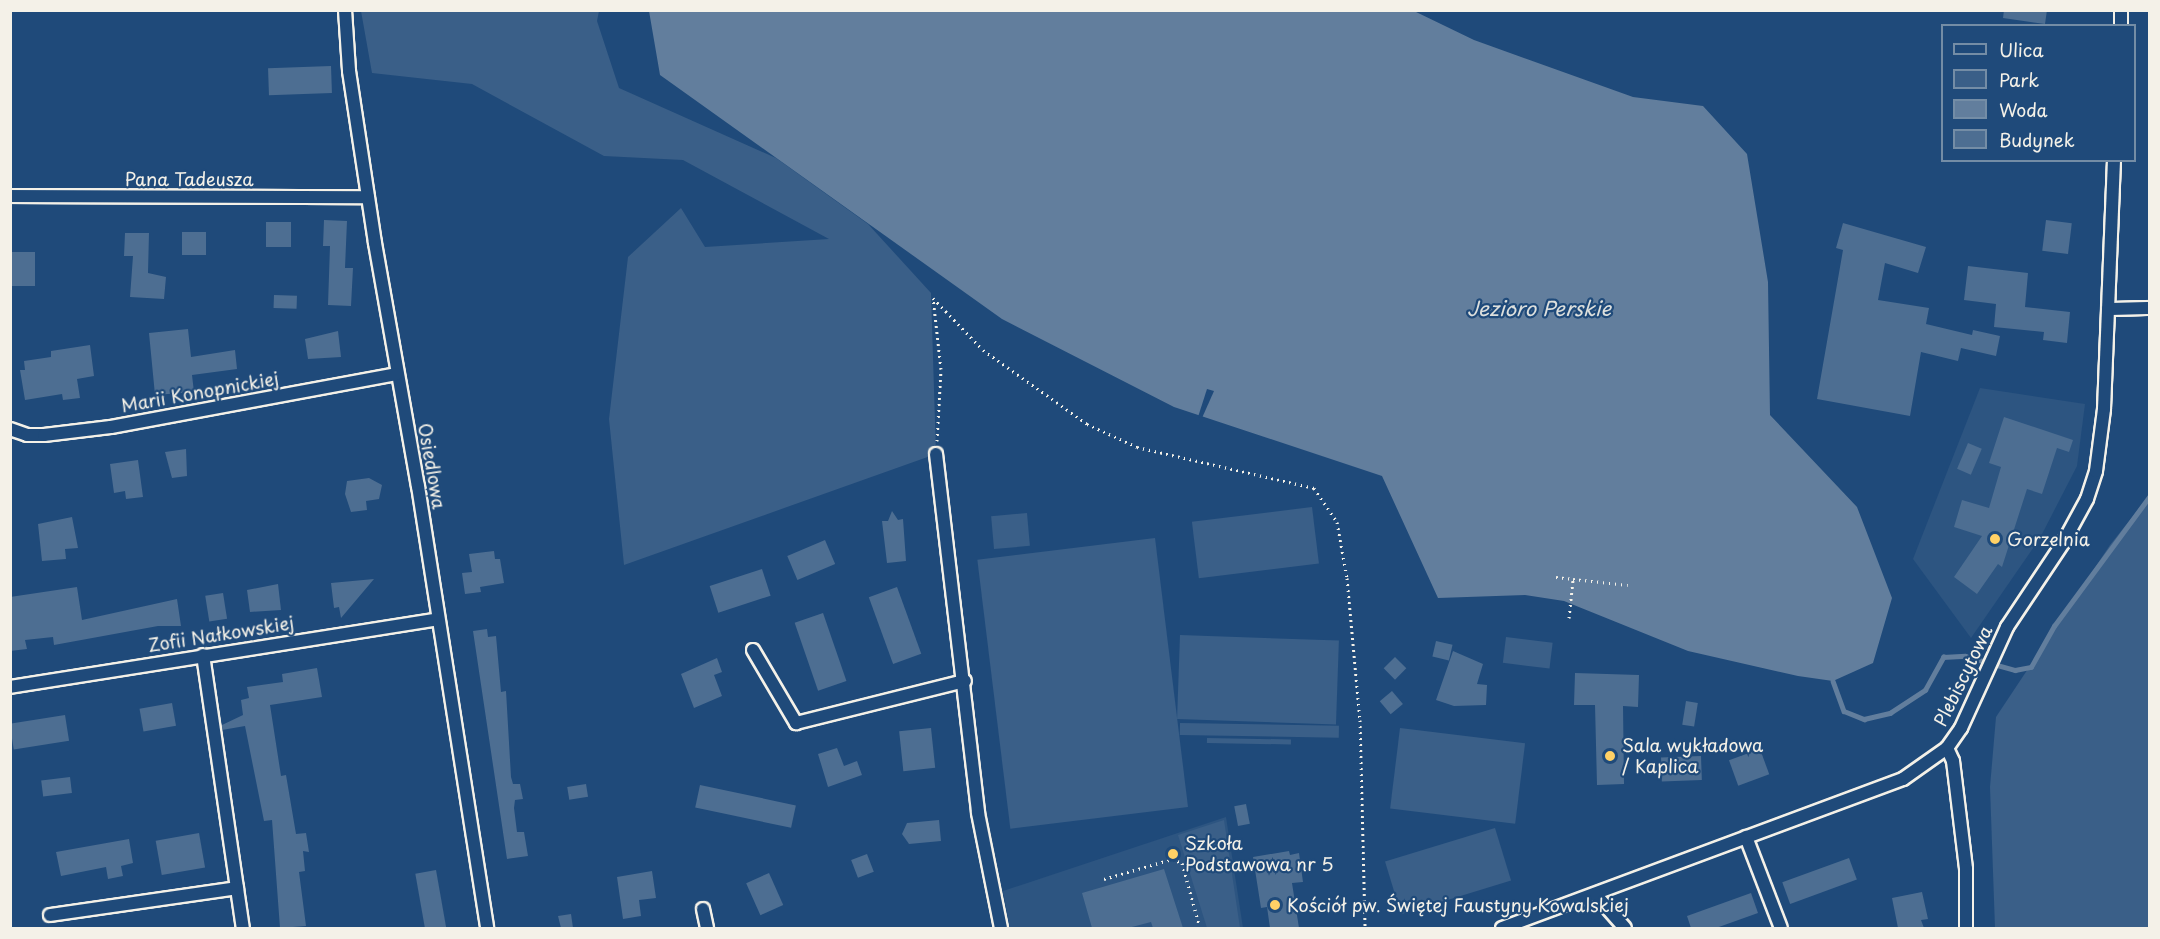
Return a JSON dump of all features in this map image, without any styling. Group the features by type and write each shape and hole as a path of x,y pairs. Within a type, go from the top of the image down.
{"street":[{"name":"Osiedlowa","path":"345,10 368,197 487,928"},
{"name":"Plebiscytowa","path":"1502,928 1903,779 1927,766 1947,748 1961,728 1992,654 2087,499 2101,442 2114,162"},
{"name":"Pana Tadeusza","path":"10,196 368,197"},
{"path":"2108,309 2150,308"},
{"name":"Marii Konopnickiej","path":"10,429 27,435 44,435 111,427 396,374"},
{"path":"936,454 965,681 978,813 1001,928"},
{"name":"Zofii Nałkowskiej","path":"10,687 438,619"},
{"path":"753,650 796,723 965,681"},
{"path":"203,655 243,928"},
{"path":"1947,748 1953,761 1966,869 1966,928"},
{"path":"1746,837 1781,928"},
{"path":"50,915 237,888"},
{"path":"1595,894 1625,928"},
{"path":"703,909 707,928"}],"path":[{"path":"936,454 941,369 933,298 983,350 1087,423 1137,447 1314,488 1338,522 1347,578 1360,720 1365,928"},
{"path":"1556,577 1628,585"},
{"path":"1569,618 1573,579"},
{"path":"1104,879 1172,859 1182,863 1200,928"}],"shaded area":[{"path":"1980,388 2085,404 2077,466 2040,538 1971,638 1913,559"},
{"name":"Szkoła Podstawowa nr 5","path":"1226,817 1243,928 1010,928 1003,891"}],"green space":[{"path":"361,11 599,11 597,21 619,88 776,158 868,224 931,293 936,454 624,565 609,419 628,257 681,208 705,247 829,239 683,160 604,156 472,84 372,73"},
{"path":"2149,496 2149,928 1995,928 1990,787 1996,717 2110,545"},
{"path":"1312,507 1319,564 1199,578 1192,522"},
{"path":"1027,513 1030,546 994,549 991,516"},
{"path":"1155,538 1188,807 1010,829 977,560"},
{"path":"1180,635 1339,641 1336,724 1177,719"},
{"path":"1506,637 1553,643 1549,669 1503,663"},
{"path":"1180,723 1339,726 1339,738 1180,735"},
{"path":"1400,728 1525,743 1515,824 1390,808"},
{"path":"1207,738 1291,739 1291,744 1207,743"},
{"path":"1224,820 1240,928 1207,928 1178,835"},
{"path":"1495,828 1511,881 1401,914 1385,862"}],"water":[{"name":"Jezioro Perskie","path":"649,11 1414,11 1474,40 1633,97 1703,106 1747,154 1768,282 1770,415 1857,507 1892,598 1873,663 1833,681 1798,676 1688,651 1564,601 1525,595 1438,598 1382,476 1174,407 1002,319 660,75"}],"pier":[{"path":"1207,389 1214,391 1202,418 1198,417"}],"building":[{"path":"2004,10 2047,10 2045,24 2003,18"},
{"path":"331,66 332,93 269,95 268,68"},
{"path":"324,220 347,221 345,268 353,268 351,306 328,305 330,246 323,246"},
{"path":"2046,220 2072,223 2068,254 2042,251"},
{"path":"266,222 291,222 291,247 266,247"},
{"path":"1843,223 1926,247 1918,273 1885,263 1878,300 1929,308 1926,324 1972,335 1973,330 2000,336 1996,356 1961,348 1958,361 1921,352 1910,416 1817,399 1843,250 1836,248"},
{"path":"182,232 206,232 206,255 182,255"},
{"path":"125,233 149,233 148,273 166,277 164,299 130,297 133,256 124,256"},
{"path":"11,252 35,252 35,286 11,286"},
{"path":"1968,266 2028,273 2025,307 2070,312 2067,343 2043,340 2044,332 1994,327 1996,304 1964,300"},
{"path":"274,295 297,296 297,309 274,308"},
{"path":"188,329 191,357 235,350 237,369 192,375 194,392 155,395 149,333"},
{"path":"338,331 341,357 308,359 305,339"},
{"path":"90,345 94,376 77,379 80,398 63,400 62,394 25,400 20,370 25,370 24,361 51,357 51,351"},
{"path":"2004,417 2073,440 2069,452 2057,448 2042,494 2027,489 2002,567 1998,564 1977,594 1954,577 1982,536 1954,527 1962,500 1989,508 2001,467 1989,463"},
{"path":"1968,443 1982,449 1971,475 1957,469"},
{"path":"186,449 187,476 172,478 165,452"},
{"path":"138,460 143,497 126,499 125,491 114,493 110,464"},
{"path":"369,478 382,485 379,499 366,501 367,510 351,512 345,494 347,481"},
{"path":"892,511 898,520 903,519 906,561 887,563 882,521 888,521"},
{"path":"72,517 78,548 65,549 66,559 42,561 38,524"},
{"path":"825,540 835,564 797,580 787,556"},
{"path":"494,551 495,559 500,559 504,583 480,587 481,592 465,594 462,573 472,572 469,554"},
{"path":"762,569 771,596 718,613 710,586"},
{"path":"374,579 341,618 339,607 334,608 331,583"},
{"path":"278,584 281,610 250,612 247,590"},
{"path":"77,587 82,620 177,599 181,626 158,626 54,645 53,637 25,640 27,649 10,651 10,597"},
{"path":"897,587 921,654 893,664 869,597"},
{"path":"223,593 227,619 209,621 205,596"},
{"path":"823,613 846,681 818,691 795,623"},
{"path":"487,629 488,637 496,636 501,692 506,691 511,777 513,784 520,784 523,799 515,800 517,832 524,832 528,856 507,859 473,631"},
{"path":"1436,641 1453,645 1449,660 1432,657"},
{"path":"1453,651 1483,664 1477,684 1487,685 1486,705 1454,706 1436,700"},
{"path":"1395,657 1406,668 1395,680 1384,668"},
{"path":"717,658 722,672 714,675 722,696 694,708 681,674"},
{"path":"317,668 322,697 270,705 281,776 286,775 296,834 306,833 309,852 303,851 305,871 299,872 306,926 280,928 272,820 264,821 245,726 222,730 222,725 243,715 241,700 249,698 247,687 283,682 282,674"},
{"path":"1575,673 1639,675 1638,707 1623,706 1624,784 1597,785 1595,705 1574,705"},
{"path":"1392,691 1403,704 1391,714 1380,701"},
{"path":"1686,701 1698,703 1694,727 1682,725"},
{"path":"172,703 176,726 143,731 140,709"},
{"path":"65,715 69,741 14,749 10,724"},
{"path":"931,728 935,768 903,771 899,731"},
{"path":"837,748 844,766 857,761 862,775 828,787 818,754"},
{"path":"1760,749 1769,774 1738,786 1729,760"},
{"path":"1701,756 1702,780 1662,781 1661,757"},
{"path":"70,777 72,793 43,796 41,781"},
{"path":"586,784 588,797 569,800 567,787"},
{"path":"700,785 796,805 791,828 695,807"},
{"path":"1246,804 1250,824 1238,826 1234,806"},
{"path":"939,820 941,841 909,844 902,834 907,823"},
{"path":"199,833 205,867 162,875 156,841"},
{"path":"129,839 133,863 121,866 123,876 108,879 106,867 61,876 56,852"},
{"path":"1289,851 1290,855 1299,853 1303,882 1292,883 1299,928 1270,928 1267,907 1261,908 1253,857"},
{"path":"867,854 874,872 858,878 851,860"},
{"path":"1849,858 1857,880 1790,904 1782,882"},
{"path":"1164,869 1183,928 1153,928 1151,922 1128,928 1092,928 1082,893"},
{"path":"436,870 446,928 425,928 415,874"},
{"path":"652,871 656,898 639,900 641,916 623,919 617,877"},
{"path":"769,873 783,905 760,915 746,883"},
{"path":"1922,892 1928,919 1921,920 1924,928 1898,928 1892,898"},
{"path":"1751,893 1758,913 1716,928 1691,928 1687,916"},
{"path":"571,914 573,928 561,928 558,916"}],"waterway":[{"path":"1833,681 1844,711 1864,719 1890,713 1925,690 1943,657 1965,656 2015,670 2031,667 2054,626 2150,496"}],"place":[{"name":"Gorzelnia","path":"1995,539"},
{"name":"Sala wykładowa / Kaplica","path":"1610,756"},
{"name":"Szkoła Podstawowa nr 5","path":"1173,854"},
{"name":"Kościół pw. Świętej Faustyny Kowalskiej","path":"1275,905"}]}
